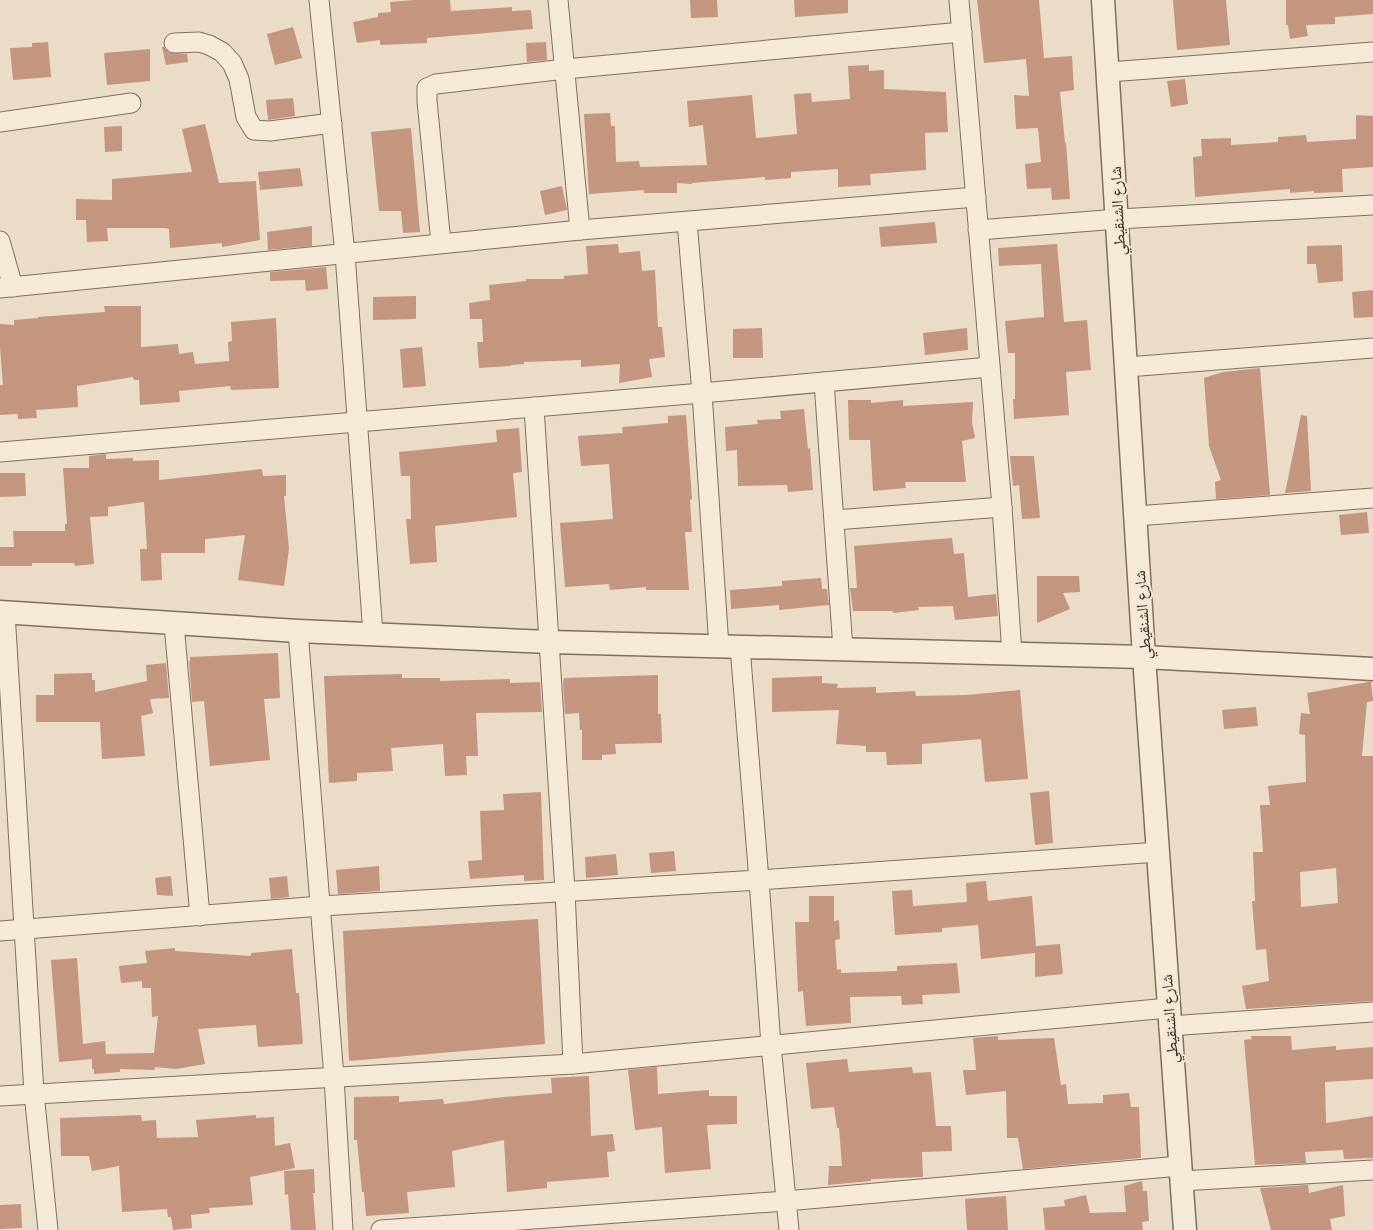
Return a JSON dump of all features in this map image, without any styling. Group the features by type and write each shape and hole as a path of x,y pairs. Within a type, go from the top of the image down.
{"street":[{"path":"319,0 345,254 373,634"},
{"path":"558,0 580,230"},
{"path":"960,0 1002,507 1012,654"},
{"name":"شارع الشنقيطي","path":"1103,0 1109,72 1144,657 1159,852 1168,1017 1185,1230"},
{"path":"441,243 427,101 427,88 436,84 566,69 962,32"},
{"path":"174,43 199,42 209,45 227,57 232,63 239,79 246,117 254,130 270,131 332,122"},
{"path":"1109,72 1373,52"},
{"path":"0,122 130,103"},
{"path":"0,241 7,288 441,243 976,197"},
{"path":"978,230 1118,219 1373,205"},
{"path":"687,222 702,394 729,647 759,880 771,1046 789,1230"},
{"path":"1127,367 1373,348"},
{"path":"0,452 702,394 990,366"},
{"path":"824,382 843,649"},
{"path":"534,407 550,642 573,1064"},
{"path":"1136,516 1373,498"},
{"path":"835,520 1002,507"},
{"path":"48,1230 34,1093 24,930 7,771 2,612 298,631 550,642 1144,657 1373,669"},
{"path":"174,624 200,916"},
{"path":"298,631 334,1077 343,1230"},
{"path":"0,931 321,906 759,880 1159,852"},
{"path":"0,1096 573,1064 771,1046 1168,1017 1373,1012"},
{"path":"381,1230 1181,1174 1373,1170"}],"building":[{"path":"450,0 451,11 512,7 512,11 531,10 533,29 427,38 427,43 380,45 380,40 357,43 353,22 378,17 378,13 391,12 390,2"},
{"path":"690,0 717,0 718,17 691,18"},
{"path":"794,0 848,0 848,13 795,17"},
{"path":"977,0 1039,0 1044,58 1072,56 1074,90 1060,92 1070,199 1052,200 1051,188 1027,189 1025,164 1041,162 1038,128 1016,129 1014,95 1029,96 1026,59 984,63"},
{"path":"1173,0 1226,0 1230,45 1177,50"},
{"path":"1286,0 1373,0 1373,14 1335,17 1335,24 1306,25 1308,36 1290,39 1288,25 1286,25"},
{"path":"293,27 302,58 275,65 267,34"},
{"path":"48,42 51,77 13,80 10,48 32,47 32,43"},
{"path":"546,42 547,60 527,62 526,43"},
{"path":"162,47 169,53 187,54 188,62 166,65"},
{"path":"150,49 150,81 107,85 104,53"},
{"path":"869,65 869,71 884,70 884,89 946,92 948,132 925,133 926,170 870,174 871,185 838,187 838,169 791,172 791,178 765,180 765,177 692,184 677,183 677,193 644,193 644,190 589,194 584,114 610,113 611,126 615,126 616,162 639,161 640,167 707,165 703,125 689,127 687,101 752,95 756,138 797,134 794,94 811,93 812,102 850,99 848,66"},
{"path":"1185,79 1188,104 1171,107 1167,81"},
{"path":"293,98 295,116 268,120 266,100"},
{"path":"1356,115 1373,116 1373,167 1342,169 1343,192 1314,193 1314,191 1290,193 1290,189 1195,197 1193,157 1202,156 1201,139 1231,138 1231,145 1278,142 1278,137 1306,135 1307,142 1356,139"},
{"path":"205,124 219,183 256,181 260,240 222,247 222,243 170,248 169,229 166,228 107,228 108,241 87,242 86,220 76,220 76,199 112,200 112,179 192,172 182,129"},
{"path":"122,126 122,151 105,152 104,127"},
{"path":"411,128 420,232 403,233 401,211 379,211 371,132"},
{"path":"300,168 303,186 260,190 258,172"},
{"path":"562,186 567,210 545,215 540,191"},
{"path":"935,222 937,243 881,247 879,227"},
{"path":"312,226 312,246 268,250 267,232"},
{"path":"618,244 619,253 640,251 642,271 655,270 658,327 662,327 665,357 649,359 652,377 619,383 620,364 581,367 581,360 524,362 524,364 511,366 479,368 477,342 483,342 482,319 470,319 469,303 490,300 489,285 526,281 526,279 564,279 564,276 588,274 586,246"},
{"path":"1057,244 1064,322 1087,320 1091,370 1066,372 1069,415 1014,419 1015,353 1008,353 1005,321 1044,317 1041,264 999,266 998,248"},
{"path":"1342,245 1343,281 1318,283 1316,264 1307,264 1307,246"},
{"path":"326,267 328,289 306,291 305,280 270,281 270,272"},
{"path":"1373,290 1373,317 1354,318 1352,292"},
{"path":"416,296 416,319 373,320 373,297"},
{"path":"104,306 141,306 141,347 178,344 179,354 193,352 195,364 229,361 228,342 232,341 231,322 276,318 279,388 231,390 230,386 179,391 180,402 140,405 139,380 134,380 133,377 77,386 78,407 36,410 37,418 18,419 18,414 0,415 0,385 3,385 0,324 14,325 14,320 38,317 105,312"},
{"path":"762,328 763,358 733,358 733,329"},
{"path":"967,328 968,350 925,355 923,333"},
{"path":"422,347 426,386 403,388 400,349"},
{"path":"1260,368 1270,495 1216,499 1215,482 1221,480 1209,446 1204,378 1223,372"},
{"path":"848,400 871,400 871,403 903,400 903,406 973,402 972,422 975,438 962,441 966,482 905,482 906,488 873,491 870,440 849,440"},
{"path":"804,409 808,449 810,448 813,490 788,492 787,485 738,486 737,450 726,451 725,427 758,424 757,420 781,419 780,411"},
{"path":"686,415 692,499 690,500 692,532 685,532 689,590 646,590 646,587 610,590 609,584 565,587 560,523 613,519 609,464 581,466 578,436 623,433 622,427 668,423 668,416"},
{"path":"1301,415 1307,416 1311,491 1285,493"},
{"path":"519,428 522,472 513,473 517,517 435,526 437,562 410,564 406,519 411,519 410,476 401,476 399,452 497,442 496,430"},
{"path":"106,454 106,459 133,458 133,461 159,460 159,480 262,469 263,476 286,475 286,496 284,496 289,549 284,586 238,580 245,535 205,539 205,553 161,553 162,580 141,581 140,549 147,549 144,502 108,507 108,516 90,517 94,564 75,566 74,563 32,563 32,566 0,566 0,547 14,547 13,531 65,531 65,524 67,524 63,468 89,468 89,456"},
{"path":"1010,456 1034,456 1040,518 1022,519 1019,485 1013,486"},
{"path":"0,473 25,473 26,496 0,497"},
{"path":"1367,512 1369,533 1341,535 1339,515"},
{"path":"952,538 954,554 964,553 968,597 996,594 998,616 955,620 953,606 918,607 919,610 893,613 893,611 853,611 850,588 857,588 854,546"},
{"path":"1037,576 1079,576 1080,592 1063,593 1070,609 1037,623"},
{"path":"821,578 822,589 827,589 829,605 779,610 779,605 731,609 730,590 782,586 782,581"},
{"path":"278,653 280,698 264,699 270,760 210,766 204,701 192,702 190,657"},
{"path":"166,663 169,698 150,699 153,713 141,716 145,756 102,759 100,722 36,722 36,695 54,695 54,674 92,673 92,680 95,680 95,692 147,681 146,665"},
{"path":"402,674 402,678 440,678 440,681 510,679 510,683 540,682 542,712 476,713 478,756 466,756 467,775 445,776 443,744 391,748 393,771 357,773 357,781 329,783 324,676"},
{"path":"658,675 658,714 661,714 662,743 615,744 616,754 602,755 602,760 582,760 582,730 580,730 579,713 565,714 564,678"},
{"path":"822,676 822,683 838,684 837,688 876,687 876,693 915,691 916,696 966,695 1020,690 1028,779 985,782 981,739 922,744 922,764 887,765 886,752 866,752 866,746 836,744 839,710 772,712 772,678"},
{"path":"1371,682 1373,701 1367,702 1362,756 1373,756 1373,1001 1246,1009 1242,986 1269,981 1266,949 1256,950 1252,901 1255,901 1253,852 1263,852 1260,805 1270,805 1268,786 1306,782 1305,735 1299,734 1301,713 1310,714 1307,693","holes":["1336,868 1338,903 1301,907 1300,872"]},
{"path":"1256,707 1258,726 1224,729 1222,710"},
{"path":"1049,791 1053,843 1035,845 1030,793"},
{"path":"541,792 544,880 524,881 524,875 470,879 468,861 482,860 480,811 504,810 503,794"},
{"path":"674,851 676,871 651,873 649,853"},
{"path":"616,854 618,875 586,878 585,857"},
{"path":"379,866 380,891 338,894 336,870"},
{"path":"171,876 173,896 157,895 155,878"},
{"path":"287,876 289,897 271,899 269,878"},
{"path":"986,881 988,901 1032,896 1036,946 1060,944 1063,974 1035,977 1035,953 981,959 978,925 942,928 942,932 895,935 892,891 912,890 913,906 967,902 966,883"},
{"path":"809,896 834,896 834,921 839,920 840,939 835,940 837,970 841,969 841,973 897,971 897,966 957,963 960,993 922,995 923,1004 902,1005 901,996 850,997 851,1023 806,1026 803,991 798,992 795,922 809,922"},
{"path":"538,919 545,1044 349,1061 343,931"},
{"path":"175,948 175,951 251,956 251,953 292,949 296,993 299,993 303,1044 258,1047 256,1025 198,1029 205,1064 176,1069 155,1067 155,1070 120,1069 120,1072 94,1074 92,1059 59,1062 51,960 77,958 83,1044 105,1041 106,1054 154,1053 158,1016 152,1017 151,988 142,988 142,981 121,983 119,966 147,963 145,951"},
{"path":"998,1036 998,1040 1054,1038 1061,1085 1066,1084 1068,1104 1103,1103 1103,1095 1129,1093 1131,1107 1139,1107 1141,1158 1023,1169 1018,1138 1007,1138 1006,1091 966,1095 963,1070 976,1070 973,1038"},
{"path":"1251,1036 1291,1036 1292,1050 1336,1046 1336,1050 1373,1047 1373,1079 1325,1082 1326,1123 1373,1116 1373,1158 1344,1159 1343,1150 1305,1152 1306,1163 1255,1165 1244,1040 1252,1039"},
{"path":"847,1059 849,1072 912,1067 913,1073 931,1072 936,1126 951,1126 952,1151 922,1152 923,1177 871,1179 871,1181 828,1185 829,1166 842,1166 839,1128 837,1128 834,1107 811,1109 806,1063"},
{"path":"657,1067 658,1094 709,1090 709,1096 737,1096 737,1124 707,1125 711,1169 665,1173 662,1127 635,1130 628,1070"},
{"path":"589,1076 591,1136 613,1134 615,1151 607,1152 609,1177 547,1182 547,1188 507,1192 504,1140 452,1151 455,1187 407,1192 409,1213 366,1216 357,1140 354,1140 354,1097 399,1096 399,1102 443,1099 444,1104 552,1093 551,1078"},
{"path":"141,1115 142,1121 156,1120 157,1138 198,1137 196,1120 256,1115 256,1118 274,1117 275,1146 290,1143 295,1168 250,1177 253,1205 209,1208 210,1213 191,1215 192,1228 173,1230 171,1217 168,1217 167,1209 122,1212 119,1166 92,1171 89,1156 61,1156 60,1118"},
{"path":"314,1169 315,1193 313,1193 316,1230 291,1230 288,1194 285,1195 284,1171"},
{"path":"1142,1181 1143,1191 1147,1191 1149,1221 1142,1222 1143,1230 1045,1230 1043,1208 1065,1206 1064,1200 1086,1195 1090,1213 1126,1212 1124,1186"},
{"path":"1308,1185 1309,1193 1343,1185 1345,1216 1330,1219 1332,1230 1271,1230 1260,1188"},
{"path":"1006,1196 1008,1230 967,1230 965,1199"},
{"path":"21,1204 22,1228 0,1229 0,1205"}]}
